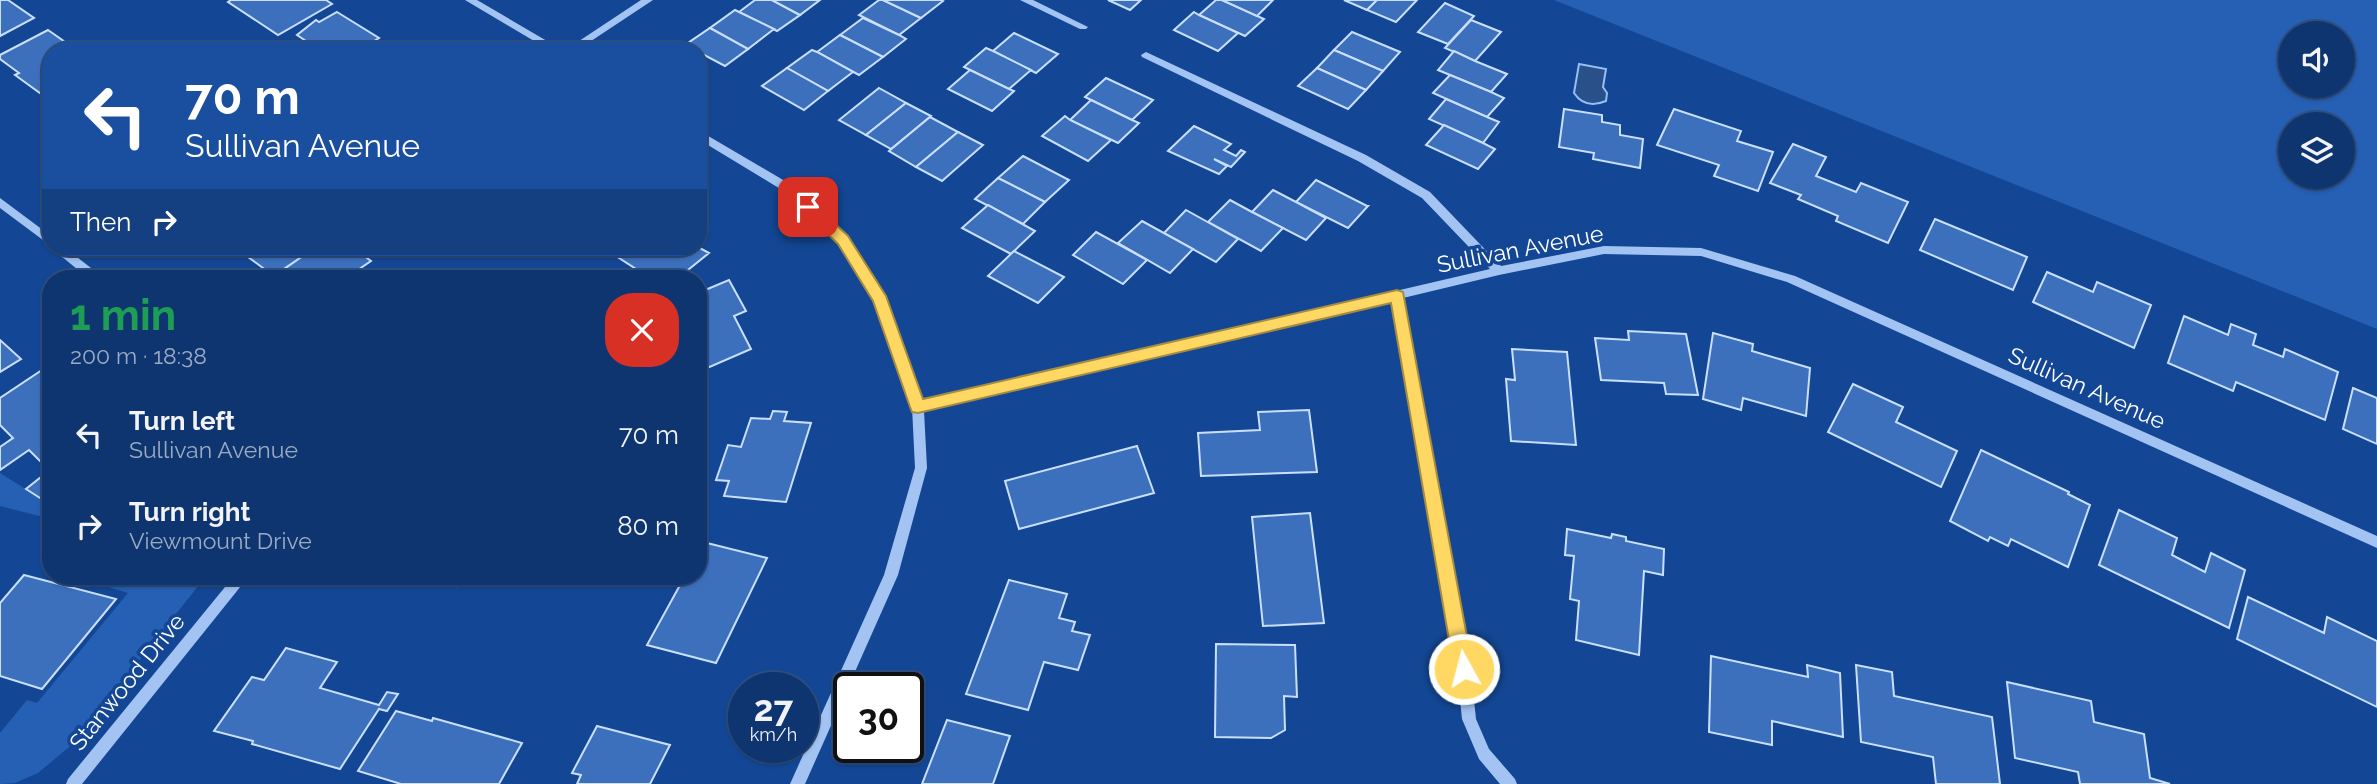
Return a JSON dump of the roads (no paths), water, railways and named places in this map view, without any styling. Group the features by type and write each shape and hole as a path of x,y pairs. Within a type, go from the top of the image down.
{"street":[{"path":"470,0 543,42"},
{"path":"583,42 648,0"},
{"path":"1025,0 1083,27"},
{"path":"1146,55 1362,158 1426,195 1499,271"},
{"path":"707,139 791,190 843,240 880,300 918,407 921,468 891,575 797,784"},
{"path":"0,202 42,235"},
{"name":"Sullivan Avenue","path":"918,407 1499,271 1604,250 1701,252 1791,279 2377,542"},
{"path":"68,256 86,270"},
{"path":"1397,296 1461,644 1469,719 1484,754 1510,784"},
{"name":"Stanwood Drive","path":"73,784 236,585"}]}
